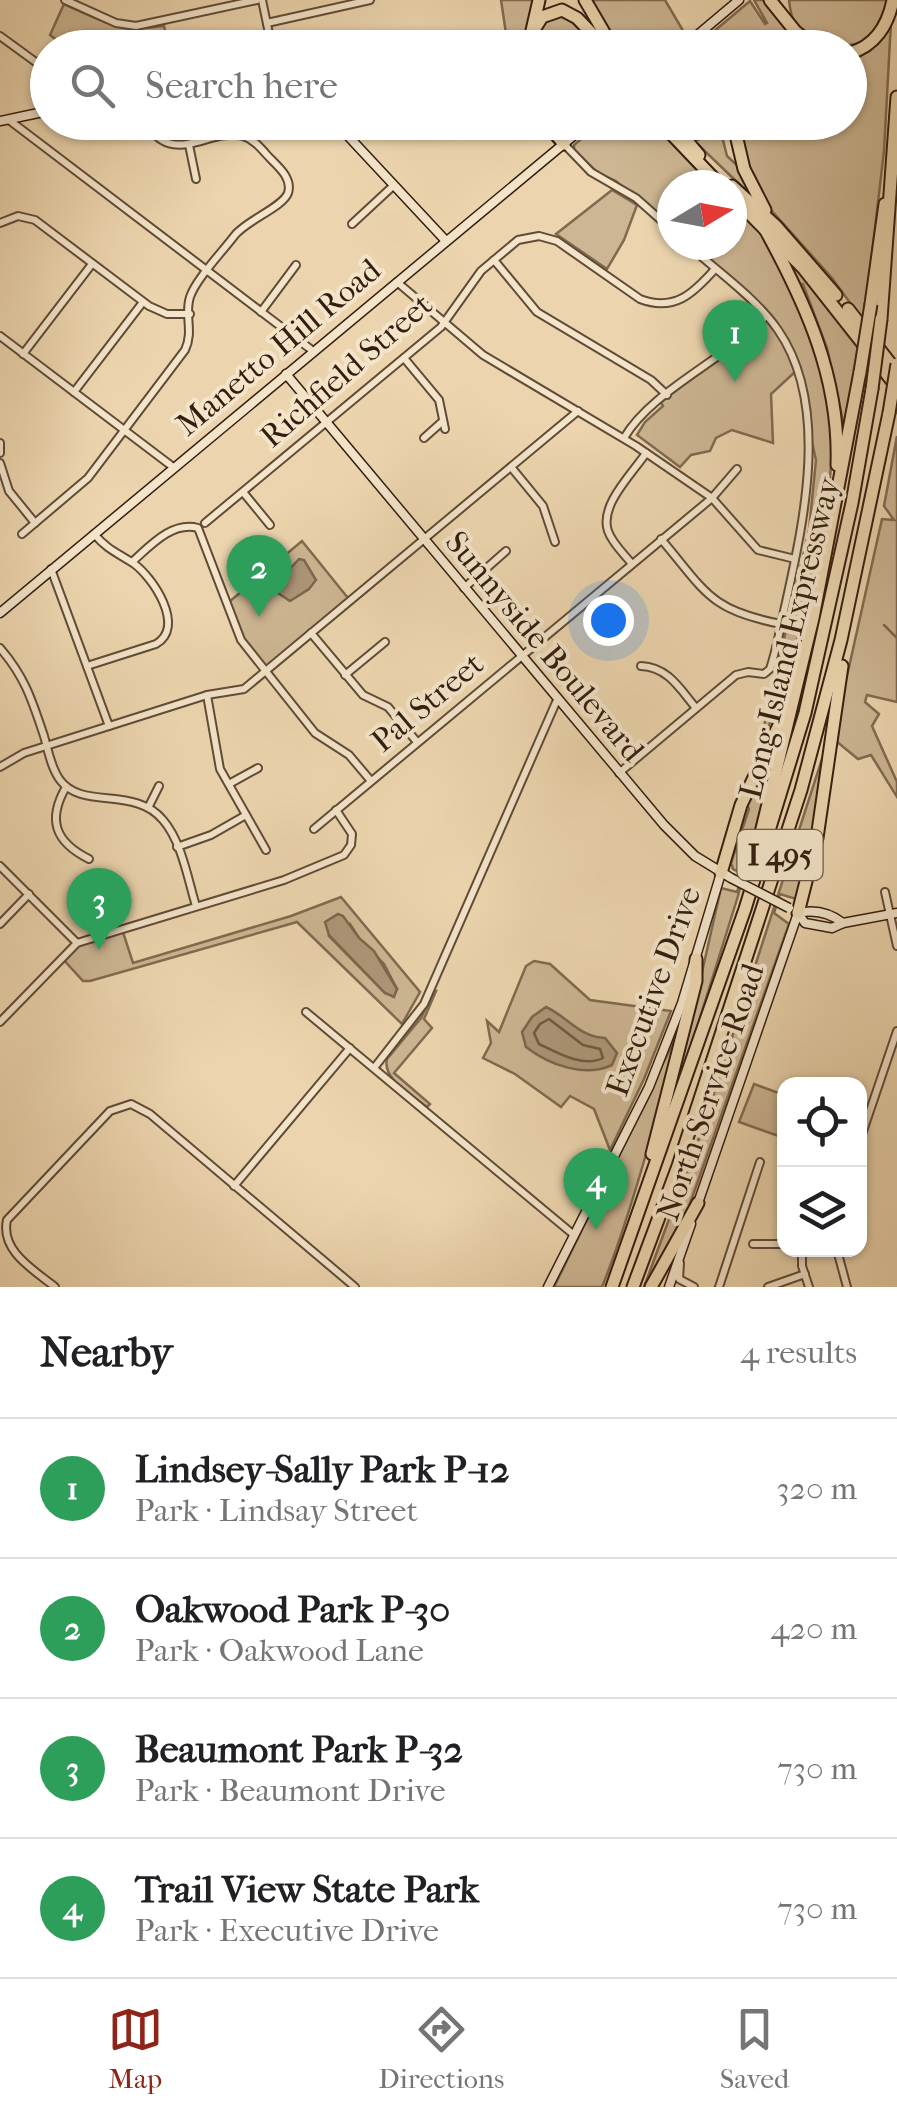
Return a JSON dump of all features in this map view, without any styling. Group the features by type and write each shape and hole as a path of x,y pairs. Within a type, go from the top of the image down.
{"highway":[{"path":"533,30 538,0"},
{"path":"576,0 593,30"},
{"path":"585,0 602,30"},
{"path":"770,0 796,30"},
{"path":"785,0 790,22"},
{"path":"867,46 880,35 893,0"},
{"path":"534,30 542,18 562,10 578,18 589,30"},
{"name":"Long Island Expressway","path":"612,1287 758,869 805,713 852,502 872,389 882,318 897,97"},
{"path":"758,869 758,848 798,689 860,372 896,116"},
{"path":"561,140 564,144"},
{"path":"682,140 707,170"},
{"path":"686,140 717,170"},
{"path":"738,140 748,179 811,319 832,396 838,443 828,540"},
{"path":"747,202 847,320 897,387"},
{"path":"747,208 809,262 897,372"},
{"name":"Long Island Expressway","path":"633,1287 684,1148 801,790 857,570 897,364"},
{"path":"794,910 817,838 857,570"},
{"path":"726,875 740,805 798,689"},
{"path":"626,1254 628,1233 659,1131 696,981 696,959"},
{"path":"652,1287 698,1203"}],"main road":[{"path":"703,30 739,0"},
{"path":"4,120 30,115"},
{"path":"352,140 446,241"},
{"name":"Manetto Hill Road","path":"0,612 569,140"},
{"name":"Sunnyside Boulevard","path":"286,374 682,844 726,875 794,910 804,923 832,928 843,922 892,914"},
{"name":"Executive Drive","path":"548,1287 649,1087 726,875"},
{"name":"North Service Road","path":"669,1287 794,910"}],"street":[{"path":"65,0 116,23 136,26 259,0 268,30"},
{"path":"90,12 96,0"},
{"path":"267,23 331,4 370,0"},
{"path":"0,36 30,58"},
{"path":"4,120 30,139"},
{"path":"31,140 312,351"},
{"path":"163,140 189,145 212,140"},
{"path":"22,534 88,478 185,350 191,335 190,296 244,225 284,199 288,182 250,140"},
{"path":"564,144 591,172 636,198 657,217"},
{"path":"189,145 196,179"},
{"path":"352,224 394,186"},
{"path":"0,223 18,216 35,220 143,302 168,314 190,314"},
{"name":"Richfield Street","path":"206,523 445,322 467,287 494,260 525,238 547,237 640,299 662,305 688,296 715,270"},
{"path":"494,260 538,312 640,373 667,395"},
{"path":"619,773 736,675 764,674 772,664 795,559 806,491 804,401 790,352 766,316 704,260"},
{"path":"23,354 92,263"},
{"path":"261,312 296,265"},
{"path":"396,282 483,355 624,438 712,498 753,546 795,559"},
{"path":"74,392 143,302"},
{"path":"624,438 638,419 746,336 766,316"},
{"path":"0,336 174,467"},
{"path":"404,358 439,400 444,424 424,438"},
{"path":"0,767 46,746 207,695 239,691 578,411"},
{"path":"0,444 0,452"},
{"path":"632,564 610,536 606,518 610,505 646,453"},
{"path":"0,464 8,491 34,523"},
{"path":"511,467 543,506 555,542"},
{"name":"Pal Street","path":"314,829 712,498 737,469"},
{"path":"243,492 270,525"},
{"path":"132,562 172,530 195,526 201,531 236,632 315,733 349,755 371,781"},
{"path":"87,666 156,644 168,633 162,600 132,562 116,556 94,534"},
{"path":"662,540 721,606 742,616 780,624"},
{"path":"464,588 506,551"},
{"path":"52,569 109,726"},
{"path":"311,633 363,696 388,707 418,742"},
{"path":"346,675 385,642"},
{"path":"0,648 24,679 55,772 66,787 148,806 165,822 196,906"},
{"path":"641,666 654,666 666,673 696,708"},
{"path":"207,695 220,768 266,850"},
{"path":"374,1068 424,1004 557,700"},
{"path":"229,784 258,768"},
{"path":"148,806 159,786"},
{"path":"66,787 55,810 56,826 69,847 89,859"},
{"path":"0,1022 77,943 284,880 344,854 352,838 336,810"},
{"path":"176,847 212,835 246,815"},
{"path":"0,866 77,943"},
{"path":"884,892 897,946"},
{"path":"0,924 28,894"},
{"path":"306,1012 575,1235"},
{"path":"867,1119 897,1031"},
{"path":"234,1186 350,1048"},
{"path":"54,1287 8,1246 4,1234 14,1211 110,1111 131,1104 150,1114 356,1287"},
{"path":"718,1287 760,1162"},
{"path":"753,1244 777,1244"},
{"path":"680,1254 680,1279 694,1287"},
{"path":"803,1257 809,1287"},
{"path":"838,1257 847,1287"},
{"path":"768,1287 804,1274"}],"shaded area":[{"path":"501,0 536,0 528,30 505,30"},
{"path":"590,0 665,0 683,30 609,30"},
{"path":"754,0 767,0 794,30 715,30 750,1 767,23"},
{"path":"789,0 889,0 867,40 867,30 799,30"},
{"path":"64,4 123,27 164,26 165,30 52,30"},
{"path":"555,14 579,22 584,30 538,30 539,24"},
{"path":"891,22 884,151 864,322 832,278 763,201 752,182 741,140 867,140 867,42"},
{"path":"580,140 671,140 700,170 657,170 657,218 574,150"},
{"path":"693,140 723,140 727,156 742,170 725,170"},
{"path":"747,180 758,202 747,191"},
{"path":"612,190 637,205 624,240 607,269 556,234"},
{"path":"747,218 786,270 824,377 833,439 828,503 793,656 783,693 759,748 809,530 816,460 796,371 771,394 773,443 732,430 716,438 710,451 691,455 680,467 637,435 663,406 660,401 765,317 702,260 747,260"},
{"path":"794,262 861,342 845,430 827,348 803,284 790,265"},
{"path":"897,436 897,702 867,695 865,702 879,714 872,726 897,782 897,797 871,755 858,759 836,741 882,519 894,520 884,506"},
{"path":"302,541 348,598 265,669 237,631 229,602"},
{"path":"780,735 738,896 670,1114 721,888 737,892 743,874 733,869 731,863 747,805"},
{"path":"822,759 813,833 796,899 780,894 774,913 789,924 686,1215 649,1287 644,1287 702,1130"},
{"path":"341,897 420,992 402,1024 297,922 90,981 83,981 62,958 77,943 122,929 133,963","holes":["350,924 384,964 397,989 385,993 329,936"]},
{"path":"534,961 550,964 590,1000 671,1011 610,1150 594,1109 570,1096 561,1107 515,1074 483,1058 491,1043 487,1021 499,1032 526,966"},
{"path":"434,991 424,1019 432,1028 394,1073 430,1104 427,1107 394,1080 387,1059 421,1018"},
{"path":"676,1037 657,1118 602,1287 554,1287"},
{"path":"754,1084 777,1092 777,1136 739,1122"}],"water":[{"path":"299,559 304,560 316,580 290,601 274,586"},
{"path":"338,914 374,951 397,989 394,997 385,993 329,935 325,922"},
{"path":"546,1007 581,1030 605,1038 617,1053 612,1065 590,1070 568,1068 526,1047 522,1032 532,1017"}],"waterway":[{"path":"884,625 897,638"}],"place":[{"name":"Lindsey-Sally Park P-12","path":"735,382"},
{"name":"Oakwood Park P-30","path":"259,617"},
{"name":"Beaumont Park P-32","path":"99,950"},
{"name":"Trail View State Park","path":"596,1230"}]}
